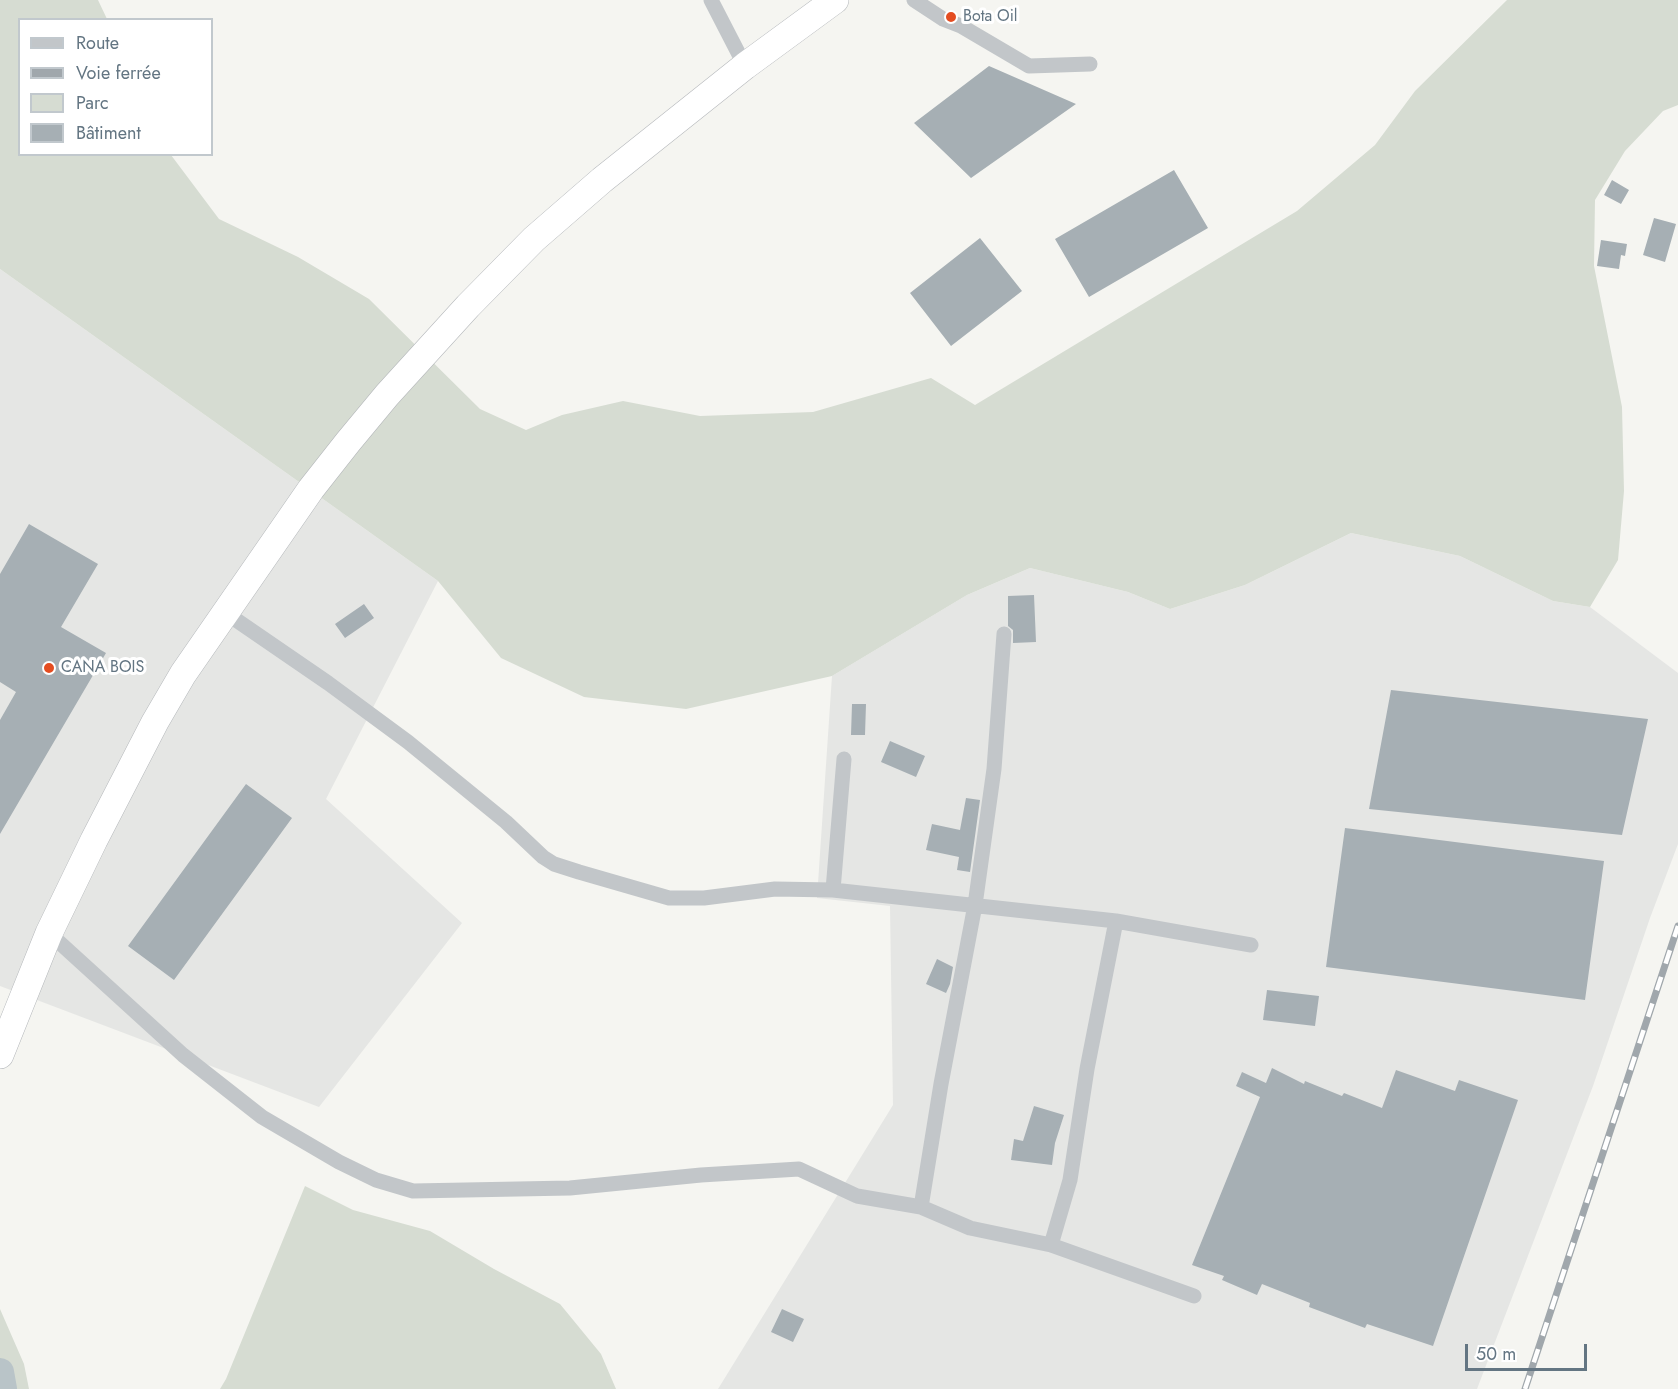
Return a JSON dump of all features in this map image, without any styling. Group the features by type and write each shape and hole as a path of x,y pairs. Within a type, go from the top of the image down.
{"highway":[{"path":"0,1055 49,933 155,722 183,674 311,489 348,442 387,395 468,306 534,240 602,180 745,66 835,0"}],"street":[{"path":"711,0 745,66"},
{"path":"914,0 943,19 961,26 1029,66 1090,64"},
{"path":"226,613 328,683 408,742 554,864 669,898 704,898 775,889 833,890 1116,921 1251,945"},
{"path":"921,1207 941,1084 975,905 994,769 1004,634"},
{"path":"833,890 844,759"},
{"path":"1051,1245 1070,1180 1087,1069 1116,921"},
{"path":"49,933 183,1055 262,1117 339,1162 376,1180 413,1191 570,1188 799,1169 857,1196 921,1207 970,1228 1051,1245 1194,1296"}],"shaded area":[{"path":"0,269 438,581 326,799 462,923 319,1107 0,986"},
{"path":"1351,533 1460,556 1553,601 1590,607 1678,673 1678,844 1650,918 1593,1086 1477,1389 718,1389 893,1105 890,906 817,898 832,676 967,595 1030,568 1128,592 1170,609 1245,585"}],"green space":[{"path":"0,0 98,0 107,18 18,18 18,156 172,156 219,219 298,257 369,299 480,409 526,430 562,415 623,401 700,416 813,412 931,378 975,405 1297,211 1375,145 1415,91 1507,0 1678,0 1678,105 1663,111 1625,151 1595,200 1594,266 1622,407 1624,491 1618,560 1590,607 1553,601 1460,556 1351,533 1245,585 1170,609 1128,592 1030,568 967,595 832,676 686,709 584,697 501,658 438,581 0,269"},
{"path":"305,1186 353,1210 430,1231 560,1304 601,1354 616,1389 220,1389"},
{"path":"0,1309 24,1364 29,1389 0,1389"}],"building":[{"path":"989,66 1076,104 971,178 914,123"},
{"path":"1174,170 1208,228 1089,297 1055,239"},
{"path":"1612,180 1629,190 1621,204 1604,195"},
{"path":"1654,218 1676,224 1665,262 1643,255"},
{"path":"980,238 1022,291 951,346 910,293"},
{"path":"1601,240 1627,244 1625,256 1621,255 1619,269 1597,266"},
{"name":"CANA BOIS","path":"29,524 98,564 61,627 106,653 0,834 0,720 16,692 0,682 0,574"},
{"path":"1034,595 1036,642 1013,643 1013,630 1008,626 1008,596"},
{"path":"364,604 374,618 345,638 335,624"},
{"path":"1391,690 1648,719 1622,835 1369,809"},
{"path":"852,704 866,704 865,735 851,735"},
{"path":"890,741 925,756 916,777 881,762"},
{"path":"246,784 292,818 174,980 128,946"},
{"path":"966,798 980,800 970,872 957,870 959,857 926,850 932,824 960,830"},
{"path":"1345,828 1604,861 1585,1000 1326,967"},
{"path":"937,959 953,967 946,993 926,984"},
{"path":"1267,990 1319,996 1315,1026 1263,1020"},
{"path":"1272,1068 1304,1084 1305,1081 1342,1096 1344,1093 1382,1108 1396,1070 1455,1091 1459,1080 1518,1100 1433,1346 1367,1324 1365,1328 1309,1307 1310,1303 1262,1284 1257,1295 1222,1280 1224,1276 1192,1265 1260,1097 1236,1086 1242,1072 1266,1083"},
{"path":"1034,1106 1064,1115 1055,1143 1052,1165 1011,1160 1014,1139 1023,1141"},
{"path":"782,1309 804,1319 793,1342 771,1332"}],"waterway":[{"path":"0,1372 3,1389"}],"railway":[{"path":"1525,1389 1678,926"}],"place":[{"name":"Bota Oil","path":"951,17"},
{"name":"CANA BOIS","path":"49,668"}]}
